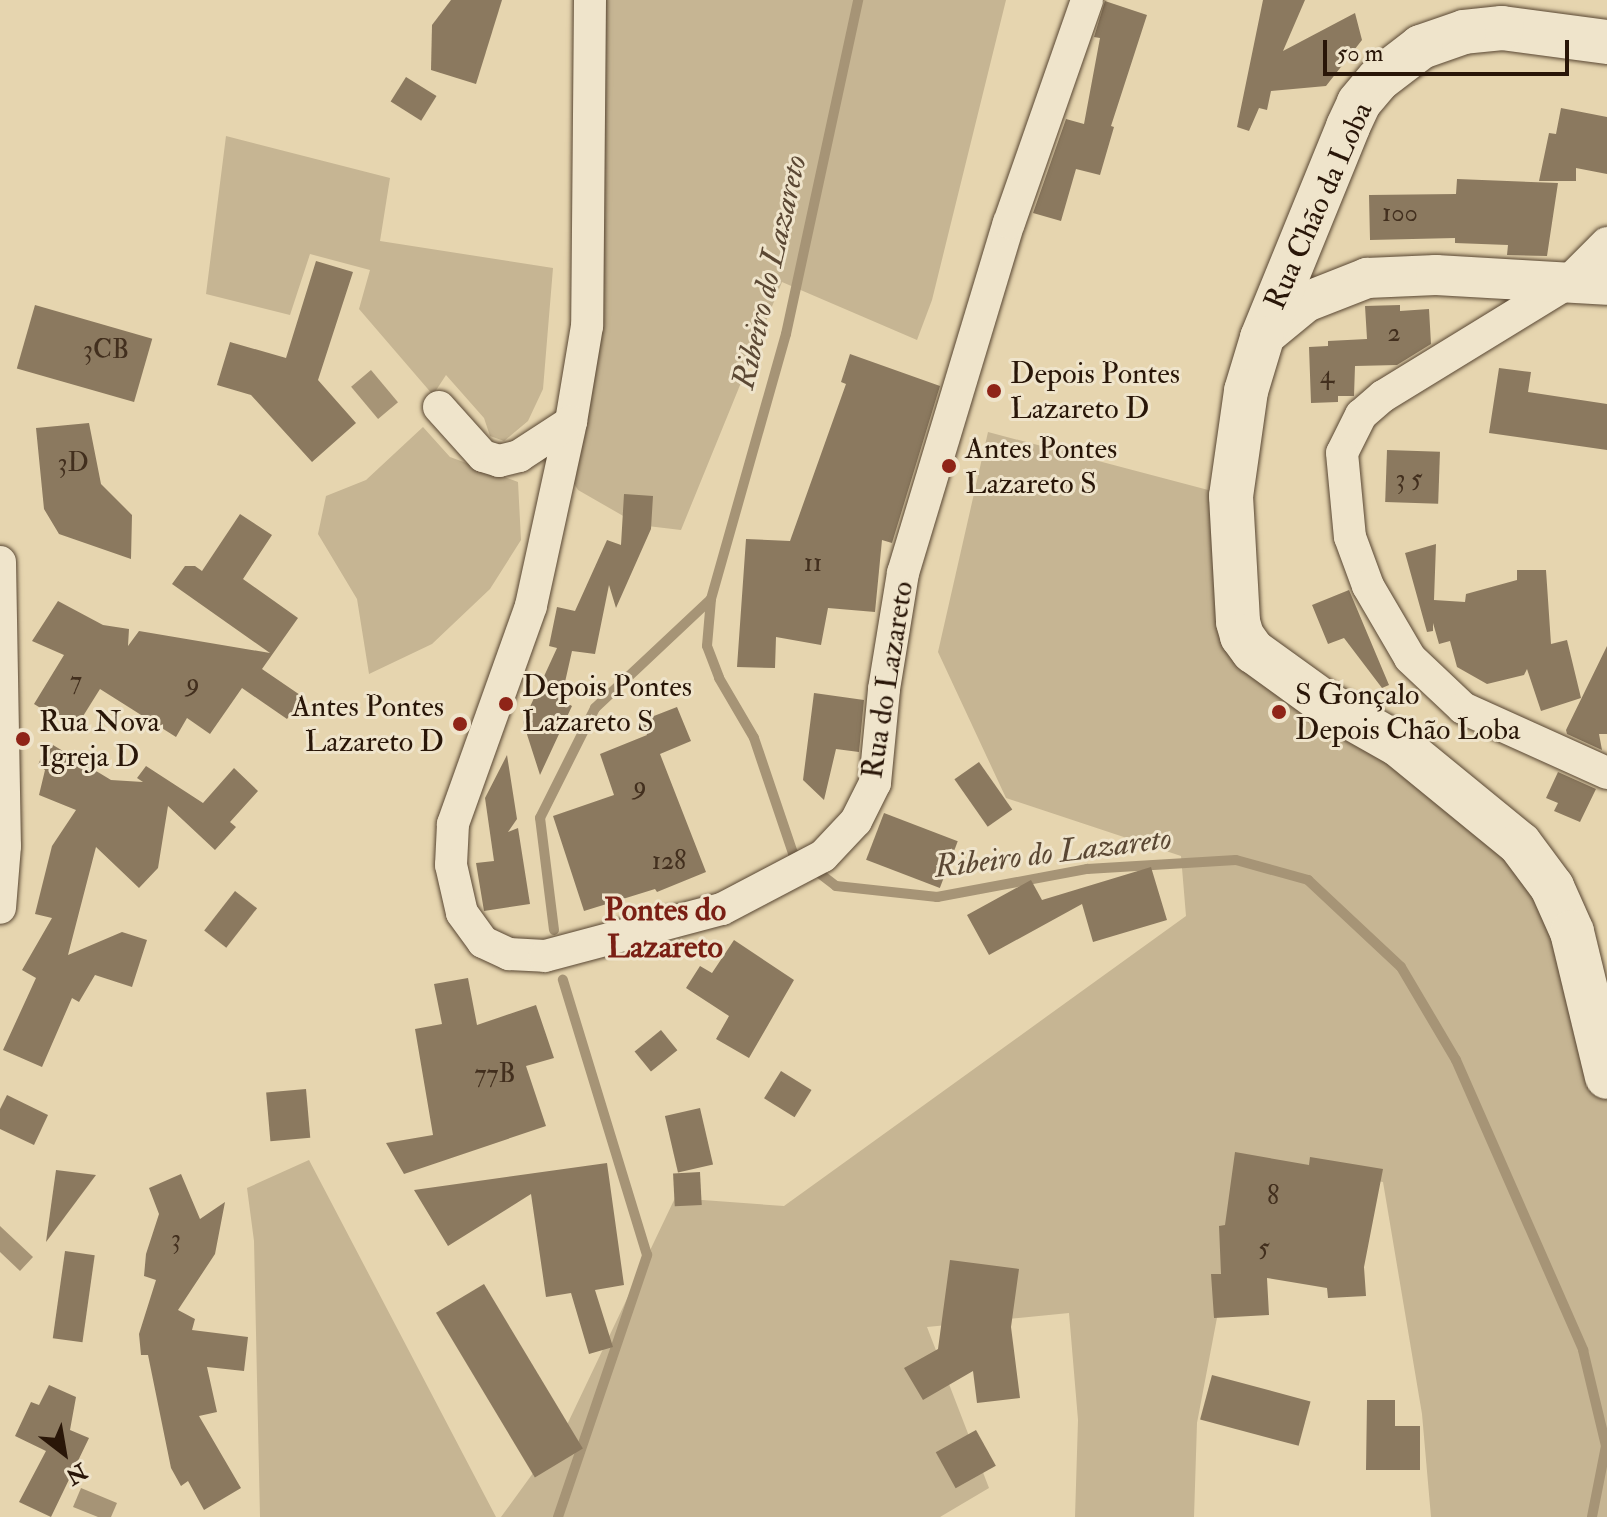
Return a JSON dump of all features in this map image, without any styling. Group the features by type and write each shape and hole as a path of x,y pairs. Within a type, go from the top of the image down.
{"main road":[{"name":"Rua Chão da Loba","path":"1607,42 1502,28 1454,34 1421,47 1378,80 1359,103 1262,338 1246,391 1231,496 1238,622 1242,636 1253,651 1325,703 1399,745 1520,844 1552,887 1572,932 1607,1077"}],"street":[{"name":"Rua do Lazareto","path":"590,0 587,326 571,422 531,606 453,824 451,865 462,913 483,942 509,954 545,956 722,909 823,856 856,821 875,783 884,689 903,573 1009,223 1087,0"},
{"path":"1304,232 1327,268 1347,283"},
{"path":"1607,243 1566,284 1383,396 1361,415 1342,453 1343,492 1350,537 1368,586 1410,658 1463,708 1607,773"},
{"path":"1262,338 1306,302 1347,283 1367,278 1436,275 1607,285"},
{"path":"439,407 483,456 499,461 519,456 571,422"},
{"path":"0,562 5,846 0,908"}],"shaded area":[{"path":"600,0 1006,0 932,300 917,340 782,282 681,530 639,525 578,490 563,466"},
{"path":"226,136 390,178 380,241 553,268 543,389 528,421 504,441 490,436 484,418 446,375 433,395 359,309 370,270 310,254 290,315 206,294"},
{"path":"371,370 398,402 378,419 351,387"},
{"path":"423,427 450,457 518,482 521,540 490,589 432,644 369,674 357,599 318,534 326,496 366,480"},
{"path":"988,432 1231,496 1238,622 1520,844 1607,1077 1607,1517 1431,1517 1422,1414 1383,1182 1247,1160 1197,1423 1194,1517 1075,1517 1078,1420 1069,1313 927,1327 989,1488 940,1517 501,1517 565,1429 675,1198 784,1206 1186,916 1181,856 1006,798 938,652"},
{"path":"309,1160 496,1517 260,1517 254,1241 247,1188"},
{"path":"0,1226 33,1257 20,1271 0,1252"},
{"path":"81,1488 117,1503 111,1517 98,1517 73,1507"}],"building":[{"path":"451,0 502,0 476,84 431,70 432,25"},
{"path":"1263,0 1305,0 1283,51 1355,13 1362,40 1326,86 1271,91 1267,110 1259,108 1249,131 1237,127"},
{"path":"1105,1 1147,15 1111,126 1114,127 1100,175 1076,169 1061,221 1033,213 1066,119 1084,124 1100,38 1094,37"},
{"path":"406,77 437,96 421,121 391,102"},
{"path":"1561,108 1607,117 1607,174 1576,168 1576,181 1539,181 1549,133 1556,134"},
{"path":"1457,179 1558,183 1547,256 1507,255 1508,245 1455,243 1455,238 1370,240 1369,195 1456,194"},
{"path":"316,261 353,272 318,380 356,423 312,462 251,395 217,385 230,342 286,358"},
{"path":"35,305 152,339 134,402 17,368"},
{"path":"1400,305 1400,311 1429,309 1431,344 1397,365 1355,366 1354,396 1338,396 1338,402 1311,403 1309,347 1328,346 1328,341 1367,339 1365,306"},
{"path":"850,354 940,386 892,543 882,540 875,612 828,608 821,645 776,637 775,668 737,667 746,539 790,541 846,384 841,382"},
{"path":"1499,368 1531,372 1528,392 1607,404 1607,450 1489,433"},
{"path":"89,423 101,484 132,515 131,559 59,534 44,509 36,428"},
{"path":"1387,450 1440,452 1438,504 1385,502"},
{"path":"624,494 653,496 651,529 616,608 609,585 595,654 572,651 561,700 572,706 540,775 523,722 557,648 549,646 557,607 575,611 607,540 621,545"},
{"path":"240,514 272,535 243,579 298,618 262,669 303,697 287,719 242,688 210,734 187,718 176,737 100,689 75,729 34,704 64,655 32,641 58,601 103,625 129,629 128,646 139,631 270,653 172,584 185,566 195,566 202,571"},
{"path":"1436,544 1434,600 1465,602 1466,594 1517,580 1517,570 1546,570 1551,644 1567,640 1581,698 1541,711 1527,669 1524,675 1487,684 1457,667 1450,641 1439,644 1433,623 1433,631 1427,632 1405,553"},
{"path":"1349,590 1389,685 1382,688 1344,638 1328,644 1312,605"},
{"path":"1607,646 1607,734 1599,734 1602,750 1567,734 1566,730"},
{"path":"814,693 864,700 859,752 836,749 824,800 803,780"},
{"path":"677,707 691,741 660,754 706,872 657,892 655,889 584,911 553,816 614,795 600,754 647,735 641,721"},
{"path":"48,742 111,780 143,782 137,778 146,766 203,803 234,768 258,791 230,822 236,827 215,850 168,806 158,868 139,888 96,847 68,955 122,932 147,940 132,987 95,975 79,1002 72,998 42,1067 3,1050 36,978 22,970 52,918 35,914 52,846 76,810 39,795 45,770 38,765"},
{"path":"507,755 517,819 508,832 518,828 530,904 484,911 476,863 494,861 485,798"},
{"path":"979,762 1012,810 988,827 954,779"},
{"path":"1558,772 1596,789 1580,822 1554,811 1558,803 1546,798"},
{"path":"884,813 958,841 940,888 866,860"},
{"path":"1151,867 1167,920 1093,942 1082,904 989,955 967,915 1031,880 1042,900"},
{"path":"235,891 257,908 226,948 204,930"},
{"path":"734,940 794,980 749,1058 716,1039 729,1016 686,988 700,966 712,973"},
{"path":"468,978 477,1025 536,1005 554,1058 526,1066 546,1126 404,1174 386,1143 433,1135 415,1029 442,1024 434,984"},
{"path":"661,1030 677,1050 651,1072 635,1051"},
{"path":"781,1071 812,1090 795,1117 764,1098"},
{"path":"306,1089 310,1138 270,1141 266,1092"},
{"path":"7,1095 48,1115 34,1145 0,1129 0,1109"},
{"path":"700,1108 713,1165 678,1173 665,1116"},
{"path":"1235,1152 1309,1165 1310,1157 1383,1169 1364,1267 1366,1296 1328,1298 1327,1288 1267,1278 1269,1315 1214,1318 1211,1274 1221,1274 1219,1226 1225,1225"},
{"path":"607,1163 624,1285 595,1290 613,1347 589,1354 571,1293 546,1297 531,1194 448,1246 414,1190"},
{"path":"56,1170 96,1175 46,1242"},
{"path":"700,1172 702,1205 675,1206 673,1173"},
{"path":"181,1174 200,1219 225,1202 215,1254 178,1310 195,1319 192,1330 248,1337 244,1371 207,1367 217,1412 199,1416 241,1488 204,1510 188,1481 181,1486 171,1468 148,1355 141,1355 139,1334 156,1280 144,1276 146,1254 159,1214 149,1188"},
{"path":"65,1251 95,1255 82,1342 53,1338"},
{"path":"950,1260 1019,1269 1011,1327 1020,1398 977,1403 973,1371 923,1400 904,1368 938,1349"},
{"path":"484,1284 583,1449 535,1477 436,1313"},
{"path":"1212,1375 1311,1401 1299,1446 1200,1419"},
{"path":"49,1385 76,1397 70,1430 89,1438 51,1517 19,1502 46,1451 15,1436 31,1402 39,1405"},
{"path":"1367,1400 1395,1400 1395,1426 1420,1426 1420,1470 1366,1470"},
{"path":"976,1430 996,1466 956,1488 936,1452"}],"waterway":[{"name":"Ribeiro do Lazareto","path":"554,930 540,818 595,708 711,599 786,334 858,0"},
{"name":"Ribeiro do Lazareto","path":"711,599 707,646 719,678 754,738 793,853 836,886 937,897 1087,869 1236,860 1308,880 1401,967 1456,1060 1583,1350 1606,1446 1592,1517"},
{"name":"Ribeiro do Lazareto","path":"558,1517 647,1255 563,980"}],"place":[{"name":"Depois Pontes Lazareto D","path":"994,391"},
{"name":"Antes Pontes Lazareto S","path":"949,466"},
{"name":"Depois Pontes Lazareto S","path":"506,704"},
{"name":"S Gonçalo Depois Chão Loba","path":"1279,712"},
{"name":"Antes Pontes Lazareto D","path":"460,724"},
{"name":"Rua Nova Igreja D","path":"23,739"}],"district":[{"name":"Pontes do Lazareto","path":"665,930"}]}
